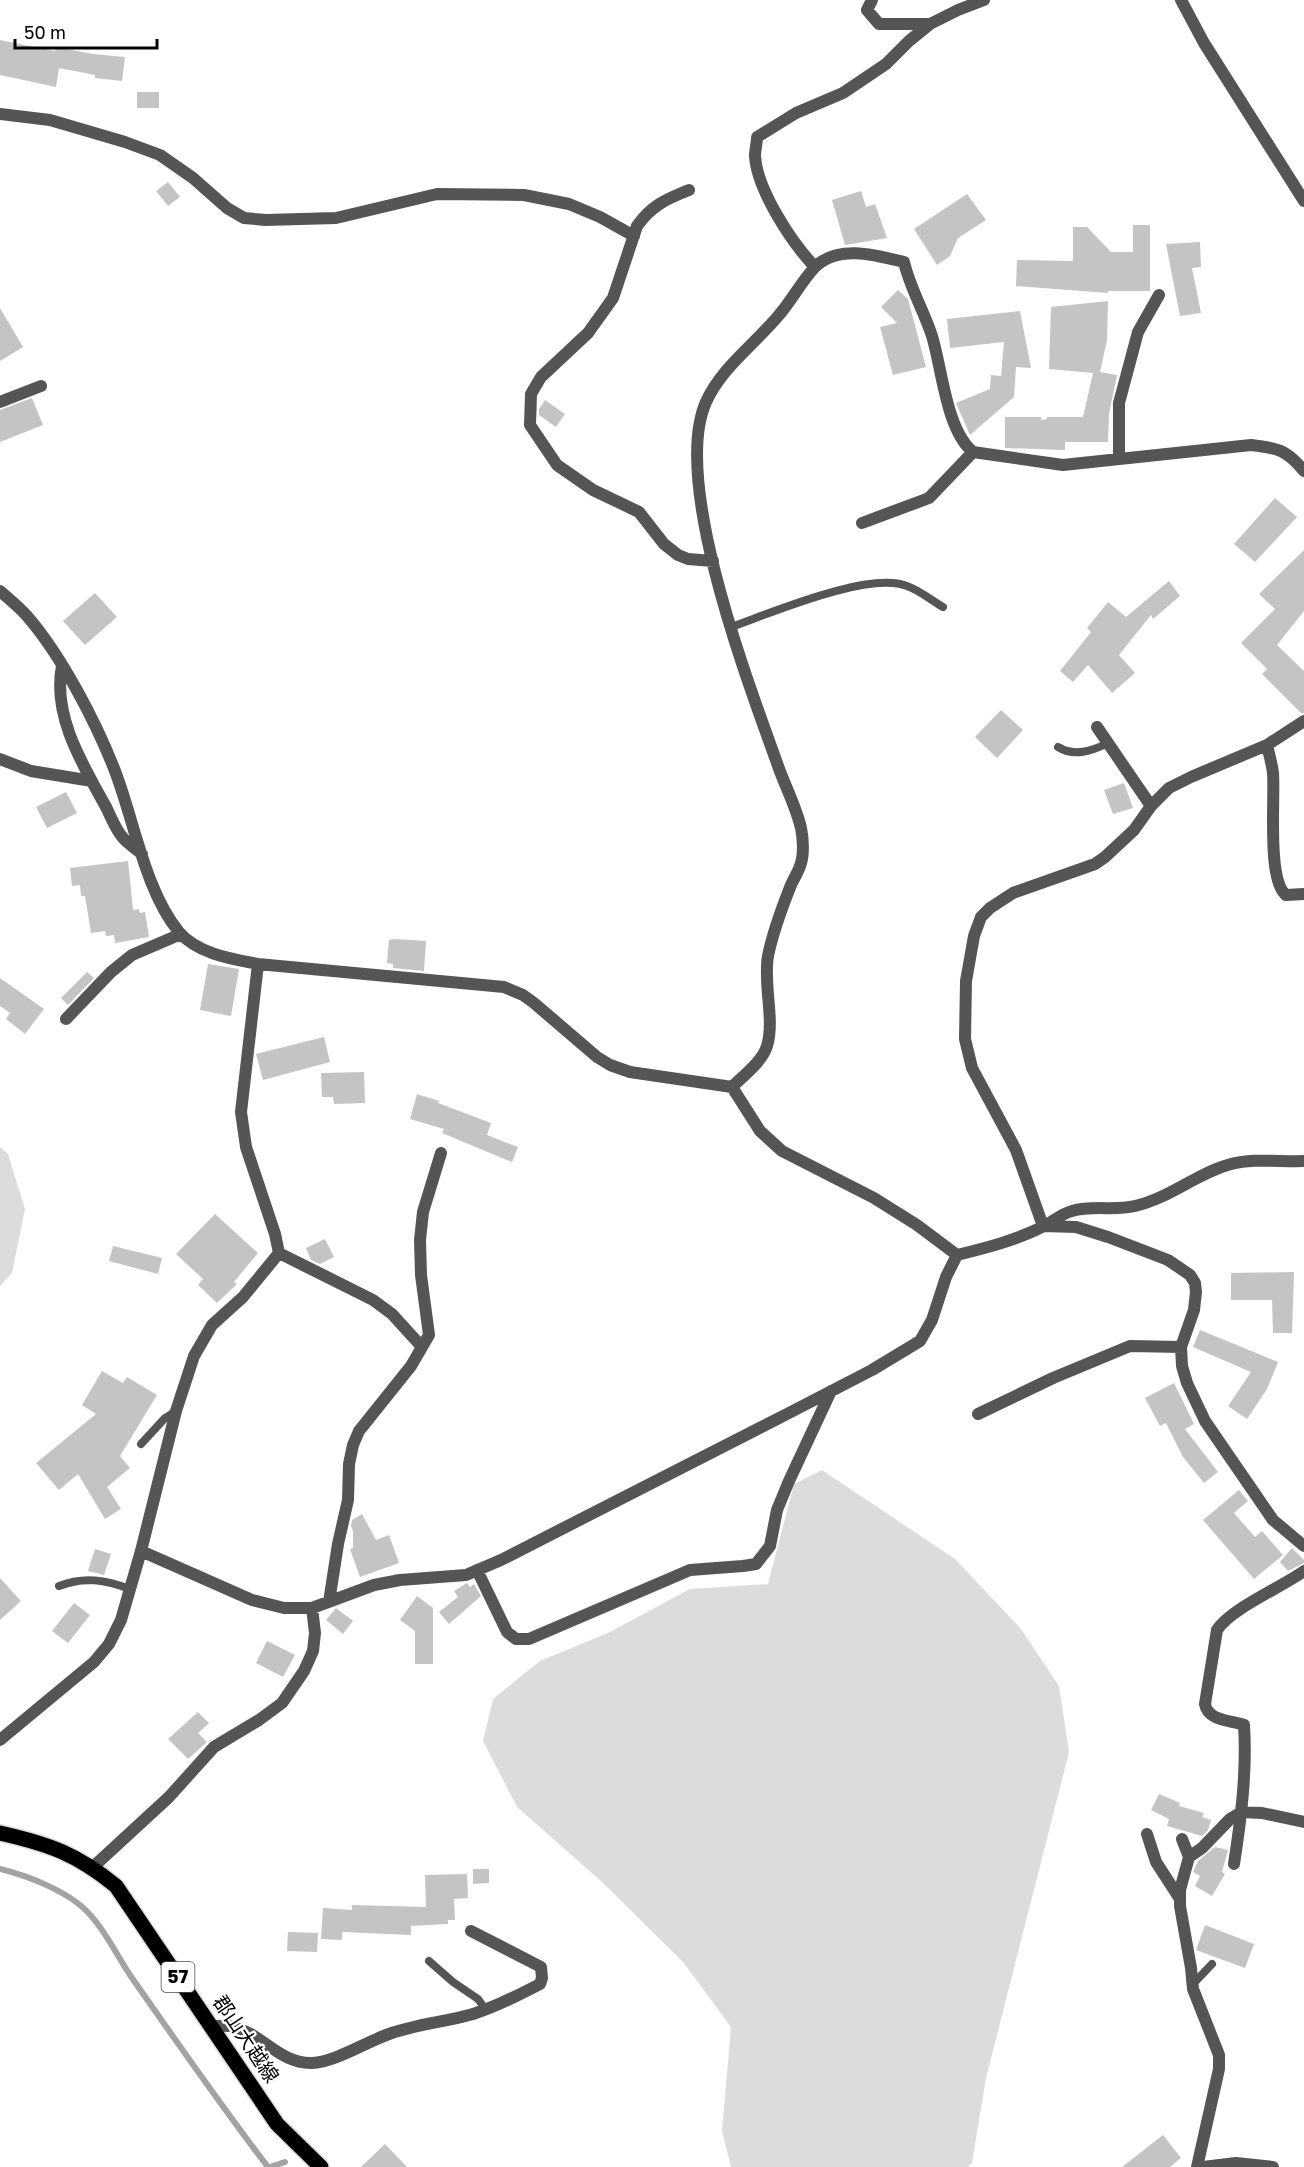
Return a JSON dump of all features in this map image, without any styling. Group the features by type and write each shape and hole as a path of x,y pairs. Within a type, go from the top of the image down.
{"main road":[{"name":"郡山大越線","path":"0,1833 39,1842 69,1853 93,1867 116,1886 278,2124 321,2167"}],"street":[{"path":"872,0 867,10 879,24 930,24"},
{"path":"815,267 800,252 762,186 755,156 758,137 796,113 843,93 886,64 930,24 984,0"},
{"path":"1181,0 1204,43 1304,201"},
{"path":"0,114 50,120 160,155 244,218 266,220 336,218 437,194 524,195 569,204 600,217 634,236"},
{"path":"689,190 662,200 642,219 613,298 588,333 542,377 531,394 530,424 557,465 593,490 639,512 664,544 678,555 688,559 713,561"},
{"path":"732,1087 764,1053 768,1042 766,979 768,956 790,886 802,862 801,829 731,627 713,561 700,501 699,426 704,406 714,387 779,315 815,267 827,258 840,253 878,255 904,262 932,335 952,414 960,435 974,452 1063,465 1251,445 1280,450 1292,456 1304,471"},
{"path":"1119,458 1119,403 1138,332 1159,296"},
{"path":"0,402 41,386"},
{"path":"862,523 929,498 974,452"},
{"path":"0,591 26,616 62,666 115,770 150,876 167,914 181,934 201,948 230,959 258,964 504,987 523,995 534,1003 597,1057 610,1065 630,1072 732,1087 760,1131 782,1151 874,1198 917,1225 957,1255"},
{"path":"62,666 60,677 62,705 68,729 92,782 123,838 143,855"},
{"path":"1043,1226 1016,1150 972,1068 965,1039 966,981 974,936 981,917 1013,893 1082,869 1105,857 1134,830 1160,796 1176,784 1267,745 1304,721"},
{"path":"1097,727 1151,806"},
{"path":"1267,745 1273,770 1275,872 1280,890 1286,895 1304,894"},
{"path":"0,759 31,771 92,782"},
{"path":"66,1019 111,972 132,956 181,934"},
{"path":"258,964 241,1112 246,1148 275,1234 279,1253"},
{"path":"329,1602 348,1500 349,1464 353,1445 359,1431 411,1366 429,1335 421,1275 420,1240 423,1212 441,1154"},
{"path":"141,1551 252,1600 284,1608 312,1608 374,1585 400,1580 466,1575 501,1560 831,1391 921,1341 932,1320 946,1277 957,1255 996,1245 1075,1210 1134,1207 1152,1201 1231,1164 1304,1161"},
{"path":"1043,1226 1076,1227 1108,1237 1168,1260 1190,1275 1195,1283 1196,1299 1188,1331 1181,1347 1182,1366 1187,1383 1205,1421 1273,1520 1304,1546"},
{"path":"279,1253 373,1300 392,1314 422,1347"},
{"path":"0,1740 94,1662 109,1644 121,1620 176,1411 194,1356 212,1325 243,1297 279,1253"},
{"path":"978,1414 1053,1378 1130,1347 1181,1347"},
{"path":"477,1570 507,1632 516,1639 529,1640 690,1570 756,1564 770,1546 777,1510 831,1391"},
{"path":"1234,1864 1242,1812 1244,1725 1210,1715 1205,1704 1217,1630 1222,1623 1254,1600 1304,1571"},
{"path":"93,1867 169,1797 214,1747 282,1703 304,1671 313,1651 315,1634 312,1608"},
{"path":"1188,1857 1202,1848 1230,1819 1242,1812 1262,1813 1304,1822"},
{"path":"1147,1834 1156,1862 1180,1899"},
{"path":"1182,1839 1188,1857 1180,1899 1192,1984 1219,2055 1219,2069 1197,2167"},
{"path":"211,2026 232,2026 247,2032 292,2060 312,2063 332,2058 390,2033 486,2010 540,1984 542,1967 471,1930"},
{"path":"1203,2167 1236,2163 1273,2167"}],"lane":[{"path":"731,627 833,592 879,583 906,585 943,607"},
{"path":"1058,747 1079,753 1108,743"},
{"path":"141,1444 165,1418 176,1411"},
{"path":"59,1586 72,1581 84,1580 108,1581 130,1588"},
{"path":"429,1961 453,1982 478,1999 486,2010"},
{"path":"1192,1984 1212,1964"}],"shaded area":[{"path":"0,1147 8,1154 25,1209 12,1273 0,1286"},
{"path":"822,1470 955,1559 1021,1629 1059,1686 1069,1752 986,2078 972,2163 968,2167 731,2167 722,2131 731,2027 683,1962 602,1882 517,1807 483,1741 493,1699 540,1661 610,1632 690,1589 768,1584 794,1484"}],"building":[{"path":"0,40 55,51 56,47 125,57 122,81 95,78 95,75 59,68 56,87 0,75"},
{"path":"137,92 159,92 159,108 137,108"},
{"path":"168,182 180,197 168,206 156,191"},
{"path":"861,191 866,207 875,204 887,238 845,245 832,200"},
{"path":"967,194 986,220 958,238 950,256 937,265 914,229"},
{"path":"1133,225 1150,225 1150,291 1108,291 1108,293 1016,286 1017,260 1073,261 1073,227 1087,227 1111,252 1133,252"},
{"path":"1200,242 1201,267 1192,268 1201,313 1180,316 1166,244"},
{"path":"898,290 908,299 926,367 893,375 880,327 897,323 881,307"},
{"path":"1108,301 1107,340 1100,372 1117,375 1109,414 1108,442 1065,442 1065,450 1005,448 1005,417 1041,417 1041,420 1047,417 1083,417 1093,373 1049,369 1051,307"},
{"path":"0,308 23,347 0,361"},
{"path":"1020,311 1031,368 1016,367 1014,397 970,435 956,403 990,389 991,375 1001,376 1004,342 950,348 947,319"},
{"path":"32,398 43,425 0,442 0,410"},
{"path":"545,400 565,414 556,427 539,415 539,409"},
{"path":"1275,498 1297,517 1255,562 1234,544"},
{"path":"1304,550 1304,611 1277,645 1304,671 1304,713 1301,713 1262,674 1267,669 1241,643 1275,609 1259,594"},
{"path":"1169,581 1180,596 1153,619 1151,615 1119,655 1135,673 1112,693 1088,665 1073,682 1060,671 1091,632 1087,628 1108,602 1126,617"},
{"path":"95,593 117,617 85,645 63,621"},
{"path":"1001,710 1023,730 997,758 975,737"},
{"path":"1124,783 1133,808 1113,814 1104,790"},
{"path":"66,792 77,813 47,828 36,807"},
{"path":"128,861 133,910 139,909 140,913 145,912 149,937 115,943 114,935 106,936 105,931 91,933 85,896 81,896 80,885 72,886 70,868"},
{"path":"389,940 426,941 424,971 393,968 393,964 387,963"},
{"path":"208,964 239,969 231,1016 200,1010"},
{"path":"87,972 94,978 68,1005 61,998"},
{"path":"0,978 44,1009 25,1034 6,1019 10,1013 0,1006"},
{"path":"324,1037 330,1062 263,1080 256,1054"},
{"path":"364,1072 365,1103 334,1104 333,1097 322,1097 321,1073"},
{"path":"417,1094 491,1123 487,1135 518,1147 512,1162 442,1133 444,1129 410,1119"},
{"path":"215,1214 258,1253 234,1282 237,1284 217,1303 198,1285 203,1279 176,1254"},
{"path":"325,1239 334,1257 320,1264 311,1260 306,1248"},
{"path":"113,1246 162,1258 158,1274 109,1261"},
{"path":"1294,1272 1292,1333 1273,1333 1272,1300 1231,1300 1231,1273"},
{"path":"1200,1330 1278,1362 1267,1389 1247,1419 1228,1406 1251,1372 1193,1347"},
{"path":"102,1371 123,1383 127,1377 157,1395 120,1456 130,1468 107,1487 121,1509 105,1519 78,1474 59,1490 36,1463 96,1414 82,1405"},
{"path":"1174,1383 1194,1424 1185,1429 1218,1472 1204,1483 1183,1457 1166,1423 1160,1426 1145,1398"},
{"path":"1239,1490 1248,1501 1234,1513 1255,1537 1262,1531 1283,1555 1254,1579 1203,1520"},
{"path":"362,1514 376,1540 389,1535 399,1563 360,1577 350,1549 353,1548 352,1520"},
{"path":"1292,1548 1304,1560 1304,1563 1288,1571 1280,1562"},
{"path":"95,1549 111,1554 104,1575 88,1571"},
{"path":"0,1578 21,1601 0,1620"},
{"path":"467,1583 470,1587 474,1584 481,1596 449,1624 439,1612 458,1597 454,1591"},
{"path":"417,1596 433,1608 433,1664 415,1664 415,1631 400,1620"},
{"path":"74,1603 90,1615 68,1643 52,1631"},
{"path":"336,1608 353,1621 343,1634 326,1620"},
{"path":"267,1641 295,1655 283,1677 256,1663"},
{"path":"198,1712 209,1723 198,1733 207,1742 188,1759 168,1739"},
{"path":"1159,1794 1180,1803 1179,1806 1204,1813 1202,1817 1211,1820 1208,1830 1202,1836 1167,1826 1169,1819 1151,1810"},
{"path":"1215,1847 1228,1850 1222,1872 1225,1874 1212,1896 1195,1886 1200,1876 1193,1872 1198,1861"},
{"path":"473,1869 489,1869 489,1883 473,1884"},
{"path":"467,1874 468,1898 454,1899 455,1920 448,1920 448,1924 411,1926 411,1935 342,1932 342,1940 321,1939 323,1908 352,1910 352,1905 426,1907 425,1875"},
{"path":"1205,1925 1254,1944 1245,1968 1196,1950"},
{"path":"288,1932 318,1933 317,1952 287,1951"},
{"path":"1163,2135 1181,2158 1170,2167 1122,2167"},
{"path":"385,2144 407,2167 361,2167"}],"waterway":[{"path":"0,1869 50,1887 84,1908 103,1931 132,1978 182,2050 268,2167"},
{"path":"270,2167 285,2162"}]}
